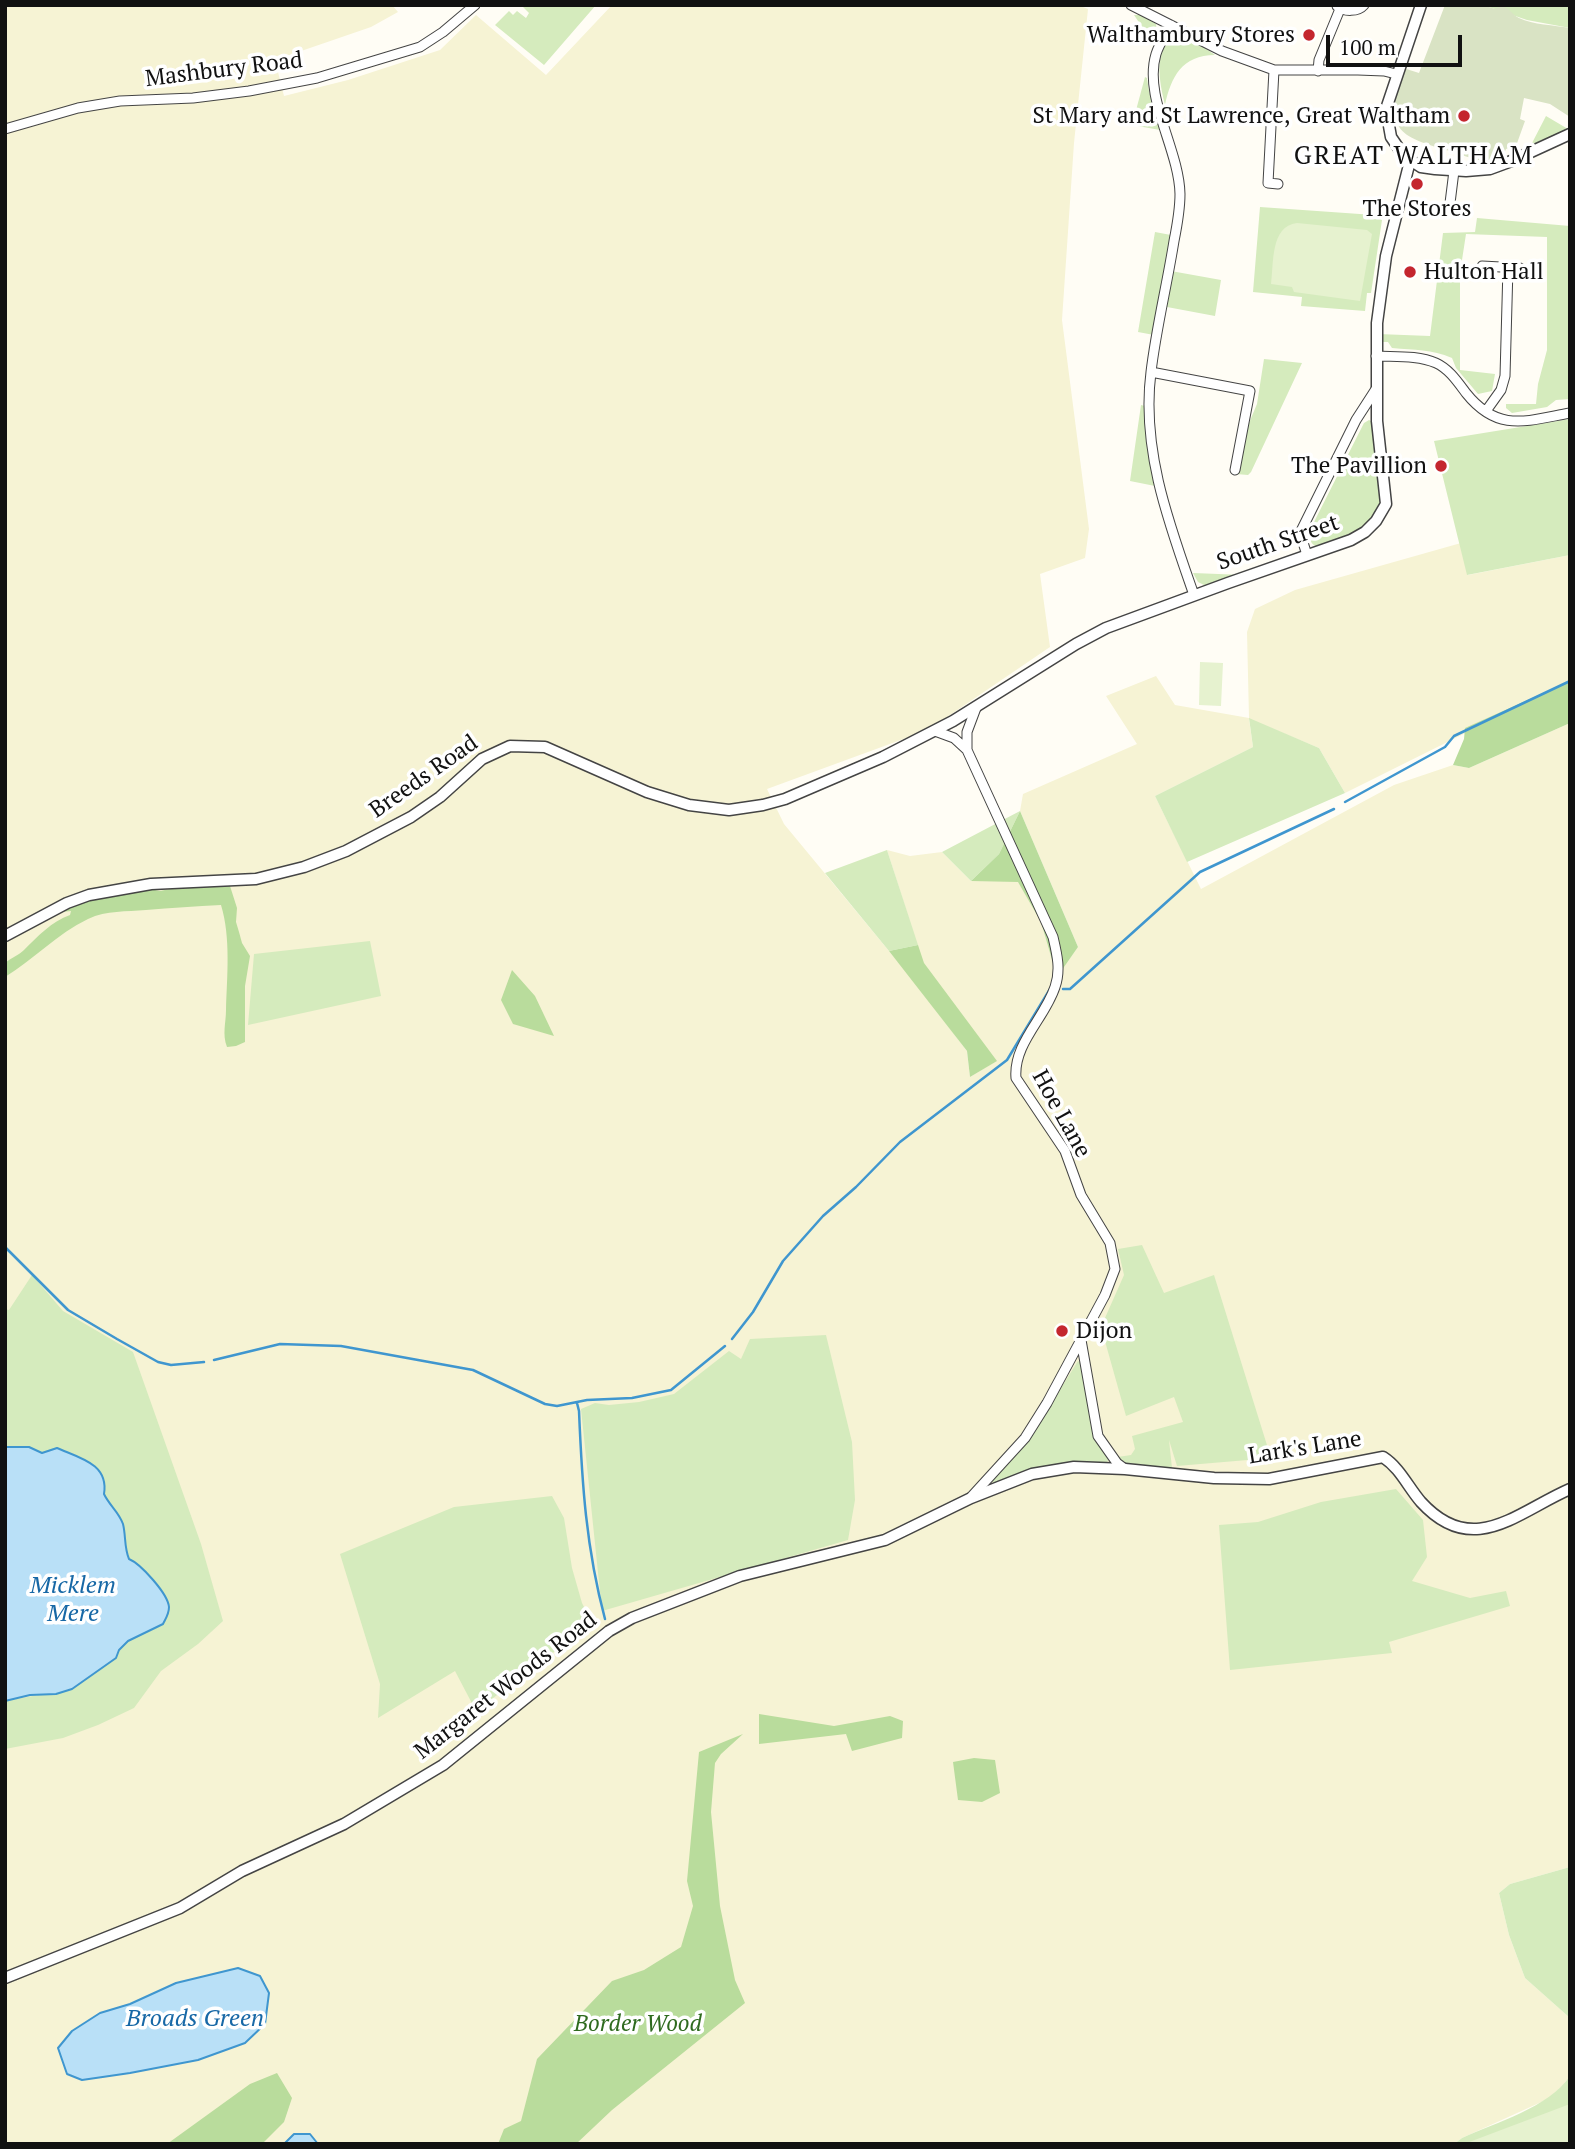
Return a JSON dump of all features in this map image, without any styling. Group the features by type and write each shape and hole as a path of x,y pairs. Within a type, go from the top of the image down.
{"street":[{"name":"Mashbury Road","path":"5,129 78,108 120,101 193,98 317,78 420,47 475,5"},
{"path":"1131,5 1222,51 1274,70 1358,70 1396,74"},
{"path":"1318,71 1319,60 1338,7 1357,10 1364,5"},
{"path":"1421,5 1387,100 1386,119 1395,145 1410,162 1421,167 1454,171 1490,169 1570,134"},
{"path":"1171,25 1157,51 1154,66 1155,88 1177,169 1180,195 1167,290 1151,372 1150,424 1164,510 1194,595"},
{"path":"1274,70 1268,183 1278,184"},
{"name":"South Street","path":"976,708 1096,633 1194,595 1351,540 1366,532 1382,514 1386,505 1376,389 1377,323 1386,256 1410,162"},
{"path":"1450,203 1454,171"},
{"path":"1482,266 1520,268"},
{"path":"1486,411 1501,390 1505,376 1508,267"},
{"path":"1376,356 1422,359 1437,363 1449,371 1475,403 1496,419 1516,423 1570,413"},
{"path":"1151,372 1250,391 1235,470"},
{"path":"1307,555 1300,533 1356,420 1376,389"},
{"path":"967,750 967,732 976,708"},
{"name":"Breeds Road","path":"5,936 67,903 89,895 151,884 256,878 304,867 346,851 411,817 440,797 482,759 510,746 544,747 647,792 689,805 729,810 763,806 785,799 883,757 976,708"},
{"path":"935,731 954,738 967,750"},
{"name":"Hoe Lane","path":"967,750 1053,937 1059,964 1055,988 1019,1054 1015,1067 1016,1078 1065,1151 1081,1195 1105,1234 1115,1269 1069,1367 1025,1438 971,1498"},
{"path":"1081,1340 1098,1436 1117,1463 1125,1469"},
{"name":"Lark's Lane","path":"971,1498 1032,1474 1074,1468 1269,1479 1383,1457 1393,1463 1421,1502 1435,1515 1453,1527 1466,1530 1481,1529 1517,1518 1570,1489"},
{"name":"Margaret Woods Road","path":"5,1978 180,1908 242,1871 344,1824 443,1765 609,1630 632,1618 740,1576 885,1540 971,1498"}],"green space":[{"path":"5,5 392,5 398,12 371,27 275,60 284,96 348,80 440,50 476,15 546,75 612,5 1078,5 1088,9 1074,143 1062,320 1089,529 1085,558 1040,574 1050,647 928,730 767,789 784,824 913,980 967,1051 970,1077 996,1061 923,963 887,850 910,856 942,852 971,881 1018,881 1041,922 1057,976 1078,947 1020,811 1023,794 1137,744 1106,696 1156,676 1175,705 1249,718 1247,632 1255,609 1295,590 1461,543 1468,575 1570,555 1570,681 1345,793 1319,748 1249,719 1253,747 1155,796 1201,889 1394,785 1453,765 1469,768 1570,723 1570,1867 1510,1884 1499,1893 1509,1935 1525,1978 1570,2018 1570,2076 1548,2099 1454,2144 5,2144"},
{"path":"521,5 596,5 544,65 495,25 509,11 513,15 517,11 526,18 529,13"},
{"path":"1445,5 1483,5 1495,9 1501,6 1525,20 1570,28 1570,117 1550,104 1524,98 1520,119 1525,121 1516,146 1506,149 1502,159 1494,160 1470,158 1430,145 1405,133 1398,126 1395,116 1400,67 1419,73"},
{"path":"1483,5 1570,5 1570,28 1527,20"},
{"path":"1134,15 1143,15 1156,24 1157,35 1153,43"},
{"path":"1178,35 1198,43 1215,55 1186,63 1171,85 1165,105 1159,66 1164,47"},
{"path":"1145,77 1147,78 1160,130 1132,125"},
{"path":"1546,116 1568,129 1531,145"},
{"path":"1260,207 1374,215 1382,220 1371,293 1367,293 1365,311 1301,306 1302,297 1253,292"},
{"path":"1477,218 1570,226 1570,399 1556,400 1547,407 1512,413 1506,408 1506,404 1536,404 1547,350 1547,237 1466,234 1460,273 1460,370 1495,374 1492,391 1478,394 1456,368 1452,358 1430,351 1392,348 1388,342 1378,342 1378,334 1430,336 1443,233 1475,232"},
{"path":"1297,223 1367,230 1372,234 1360,301 1294,292 1292,287 1271,284 1278,238 1288,226"},
{"path":"1155,232 1171,235 1154,335 1138,332"},
{"path":"1171,271 1221,280 1215,316 1167,307"},
{"path":"1264,359 1302,363 1251,472 1248,475 1236,474 1249,423 1257,404"},
{"path":"1141,405 1145,406 1155,486 1130,481"},
{"path":"1570,419 1570,555 1467,575 1434,441"},
{"path":"1369,420 1376,424 1383,487 1381,504 1369,524 1358,533 1330,546 1314,545 1310,540 1310,530 1364,423"},
{"path":"1193,573 1244,575 1208,587 1198,582"},
{"path":"1200,662 1223,663 1221,706 1199,705"},
{"path":"1570,681 1570,723 1469,768 1453,765 1464,739 1465,728"},
{"path":"1249,718 1319,748 1345,793 1187,862 1155,796 1253,747"},
{"path":"1020,811 999,854 971,881 942,852"},
{"path":"1020,811 1078,947 1057,977 1041,922 1018,882 971,881 999,854"},
{"path":"887,850 918,945 889,951 825,873"},
{"path":"230,886 237,908 236,922 242,943 250,956 245,986 245,1042 236,1046 227,1047 225,1038 228,957 221,905 95,916 66,932 5,977 5,963 22,952 51,925 70,915 71,911 61,912 81,899 145,888 160,891 180,887"},
{"path":"370,941 381,996 248,1025 254,954"},
{"path":"918,945 924,963 997,1061 970,1077 967,1051 889,951"},
{"path":"512,970 535,996 554,1036 513,1024 501,1000"},
{"path":"1142,1245 1164,1293 1214,1275 1271,1458 1177,1466 1169,1440 1172,1468 1126,1463 1118,1457 1131,1455 1135,1449 1132,1436 1183,1422 1174,1397 1126,1416 1101,1327 1124,1275 1118,1249"},
{"path":"32,1275 63,1311 133,1352 201,1544 223,1621 198,1644 161,1671 134,1708 63,1738 5,1749 5,1701 72,1689 115,1658 128,1641 163,1624 167,1612 164,1594 127,1556 123,1529 105,1500 102,1474 80,1457 57,1448 42,1453 29,1447 5,1447 5,1309 9,1310"},
{"path":"826,1335 852,1442 855,1500 848,1540 602,1611 581,1409 595,1403 609,1405 639,1402 674,1394 729,1351 741,1359 750,1339"},
{"path":"1078,1361 1082,1364 1110,1458 1106,1463 1027,1472 993,1483 992,1479 1042,1418"},
{"path":"1396,1489 1423,1520 1427,1557 1412,1581 1470,1598 1506,1591 1510,1606 1389,1642 1392,1653 1230,1670 1219,1525 1258,1522 1321,1502"},
{"path":"552,1496 564,1518 572,1568 582,1603 592,1623 476,1711 455,1671 378,1718 380,1684 340,1554 454,1507"},
{"path":"759,1714 834,1726 890,1716 903,1721 902,1738 852,1751 846,1734 759,1744"},
{"name":"Border Wood","path":"743,1734 715,1763 711,1812 720,1906 735,1980 745,2003 612,2110 576,2144 498,2144 504,2129 521,2121 537,2059 612,1981 644,1970 681,1947 693,1906 687,1881 699,1752"},
{"path":"974,1758 995,1760 1000,1793 982,1802 958,1800 953,1762"},
{"path":"1570,1867 1570,2018 1525,1978 1509,1935 1499,1893 1510,1884"},
{"path":"277,2073 292,2098 284,2122 262,2144 167,2144 250,2084"},
{"path":"1570,2076 1570,2144 1454,2144 1549,2097"},
{"path":"1570,2104 1570,2144 1464,2144"}],"water":[{"name":"Micklem Mere","path":"5,1447 29,1447 42,1453 57,1448 83,1459 97,1469 102,1476 104,1494 123,1524 129,1559 153,1580 169,1607 163,1624 128,1641 119,1650 116,1658 72,1689 56,1694 30,1695 5,1701"},
{"name":"Broads Green","path":"238,1968 260,1976 269,1993 265,2024 245,2043 198,2060 130,2073 82,2080 67,2074 58,2048 72,2031 100,2013 130,2004 176,1983"},
{"path":"294,2134 310,2134 318,2144 284,2144"}],"waterway":[{"path":"1345,802 1445,747 1454,736 1570,681"},
{"path":"1063,989 1070,989 1200,872 1334,809"},
{"path":"732,1339 753,1312 783,1261 823,1216 900,1142 1007,1060 1050,989"},
{"path":"5,1247 68,1310 117,1339 158,1362 171,1365 204,1362"},
{"path":"214,1360 280,1344 341,1346 473,1370 545,1404 557,1406 587,1400 632,1398 671,1390 725,1346"},
{"path":"577,1403 589,1541 605,1619"}],"place":[{"name":"Walthambury Stores","path":"1309,35"},
{"name":"St Mary and St Lawrence, Great Waltham","path":"1464,116"},
{"name":"The Stores","path":"1417,184"},
{"name":"Hulton Hall","path":"1410,272"},
{"name":"The Pavillion","path":"1441,466"},
{"name":"Dijon","path":"1062,1331"}],"district":[{"name":"GREAT WALTHAM","path":"1414,157"}]}
